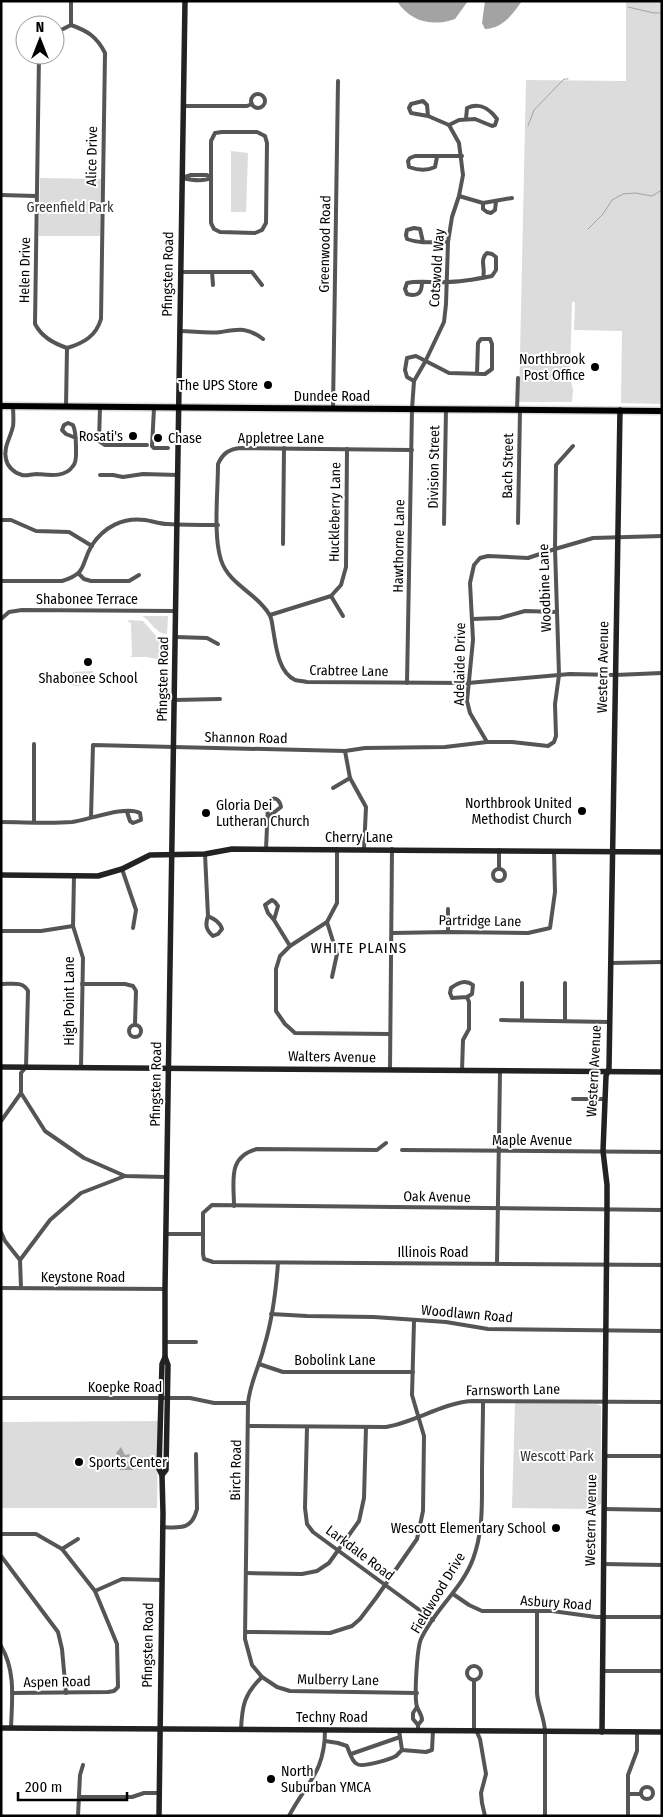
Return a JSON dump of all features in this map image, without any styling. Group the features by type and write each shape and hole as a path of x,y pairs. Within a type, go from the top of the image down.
{"main road":[{"name":"Pfingsten Road","path":"162,1475 166,1470 167,1430 162,1364 165,1357 185,1"},
{"name":"Dundee Road","path":"1,406 662,411"},
{"name":"Western Avenue","path":"602,1732 607,1210 607,1185 603,1152 604,1099 609,1068 620,410"},
{"name":"Cherry Lane","path":"1,876 98,876 122,869 150,855 206,854 232,849 662,852"},
{"name":"Walters Avenue","path":"1,1067 662,1072"},
{"name":"Pfingsten Road","path":"159,1816 162,1475 159,1469 160,1430 164,1398"},
{"path":"160,1430 167,1430"},
{"name":"Techny Road","path":"1,1728 324,1730 400,1733 418,1727 433,1730 662,1732"}],"street":[{"path":"65,28 71,25 71,1"},
{"name":"Alice Drive","path":"67,348 80,344 90,337 98,329 100,319 105,53 100,43 92,34 71,25"},
{"name":"Helen Drive","path":"39,65 35,324 45,337 67,348"},
{"name":"Greenwood Road","path":"333,408 338,81"},
{"path":"428,116 427,105 423,101 411,104 409,108 411,113 428,116 449,125 459,120 475,119 492,126 497,119 487,107 480,106 467,108 466,119"},
{"path":"183,106 247,106 252,104"},
{"name":"Cotswold Way","path":"412,409 414,381 444,322 448,242 452,216 459,196 463,175 459,144 449,125"},
{"path":"256,132 265,136 267,143 266,223 262,230 255,233 220,232 214,229 211,224 211,178 211,141 214,133 256,132"},
{"path":"437,157 435,168 430,170 409,167 408,161 415,156 462,156"},
{"path":"182,178 199,180 211,178"},
{"path":"1,196 36,196"},
{"path":"459,196 483,203 512,198"},
{"path":"483,203 483,209 491,213 495,210 496,202"},
{"path":"423,242 420,229 408,230 407,239 423,242 448,242"},
{"path":"422,282 422,290 418,295 412,296 407,294 405,289 407,283 414,282 422,282 447,282 483,278 492,276 496,270 496,258 492,254 487,253 483,257 485,273 483,278"},
{"path":"181,272 252,272 262,285"},
{"path":"212,272 213,285"},
{"path":"180,331 220,332 237,328 256,334 263,339"},
{"path":"414,381 407,377 405,370 407,358 416,356 449,373 477,374 488,373 492,369 492,344 490,339 487,338 481,339 478,343 477,374"},
{"path":"66,406 67,348"},
{"name":"Bach Street","path":"518,378 518,522"},
{"path":"13,406 13,426 7,439 5,457 8,466 15,472 22,475 58,475 68,471 74,466 76,458 76,438"},
{"path":"100,407 99,440 102,444 147,445"},
{"path":"154,408 152,446 154,448 168,448"},
{"name":"Hawthorne Lane","path":"408,683 412,409"},
{"name":"Division Street","path":"444,524 446,409"},
{"name":"Woodbine Lane","path":"556,736 555,704 559,675 555,549 556,465 573,446"},
{"name":"Appletree Lane","path":"218,525 218,464 227,451 233,448 412,450"},
{"path":"283,544 284,448"},
{"name":"Huckleberry Lane","path":"331,596 341,585 346,567 347,449"},
{"path":"100,475 122,477 143,474 178,475"},
{"path":"1,520 11,520 36,530 68,532 92,546"},
{"path":"1,581 62,582 79,574 92,546 107,528 125,521 144,520 177,525 218,525 219,551 227,574 270,615 331,596 342,616"},
{"path":"555,549 593,538 662,536"},
{"name":"Adelaide Drive","path":"487,742 470,713 467,701 473,640 470,582 474,565 480,558 488,556 528,558 555,549"},
{"path":"79,574 84,579 91,581 129,581 139,575"},
{"name":"Shabonee Terrace","path":"1,620 9,612 22,610 176,611"},
{"path":"472,619 500,618 525,610 557,612"},
{"name":"Crabtree Lane","path":"270,615 278,656 286,673 296,680 307,682 468,683 559,675 662,673"},
{"path":"176,637 207,638 218,644"},
{"path":"175,700 220,698"},
{"name":"Shannon Road","path":"91,817 93,745 346,751 365,748 445,747 487,742 512,742 548,746 554,742 556,736"},
{"path":"34,744 34,822"},
{"path":"346,751 350,778 366,807 364,849"},
{"path":"333,788 350,778"},
{"path":"266,849 268,817 270,800 277,800 281,807 268,817"},
{"path":"1,822 72,822 91,817 127,812"},
{"path":"337,849 337,903 327,922 290,946 280,956 276,969 276,1011 285,1024 295,1032 390,1034"},
{"path":"390,1070 392,849"},
{"path":"499,850 499,869"},
{"name":"Partridge Lane","path":"392,933 528,933 550,928 555,892 554,851"},
{"path":"206,854 208,916 205,923 208,932 213,936 222,929 214,919 208,916"},
{"path":"122,869 136,910 133,928"},
{"name":"High Point Lane","path":"74,876 73,926 83,958 81,1067"},
{"path":"274,920 278,906 272,900 265,905 268,913 290,946"},
{"path":"448,908 448,932"},
{"path":"327,922 337,954 332,977"},
{"path":"1,931 41,931 73,926"},
{"path":"611,963 662,962"},
{"path":"460,982 470,982 474,990 467,997 452,998 451,988 460,982"},
{"path":"522,983 522,1020"},
{"path":"565,983 565,1021"},
{"path":"1,984 22,984 26,986 28,991 26,1067 21,1073 21,1092 45,1131 84,1158 124,1176 167,1177"},
{"path":"82,984 125,984 133,986 136,991 135,1024"},
{"path":"462,1071 463,1040 470,1029 467,997"},
{"path":"501,1020 610,1022"},
{"path":"497,1264 500,1072"},
{"path":"1,1121 21,1092"},
{"path":"573,1099 604,1099"},
{"path":"234,1206 234,1169 243,1154 249,1151 257,1149 377,1150 386,1143"},
{"name":"Maple Avenue","path":"402,1150 662,1152"},
{"path":"20,1260 50,1220 82,1193 124,1176"},
{"name":"Oak Avenue","path":"203,1234 203,1213 212,1206 662,1210"},
{"path":"1,1232 5,1241 20,1260 21,1288"},
{"path":"166,1234 203,1234"},
{"name":"Illinois Road","path":"203,1234 204,1259 213,1262 662,1265"},
{"name":"Birch Road","path":"262,1677 252,1665 248,1655 246,1632 248,1403 251,1382 265,1346 277,1282 278,1263"},
{"name":"Keystone Road","path":"1,1288 165,1288"},
{"name":"Woodlawn Road","path":"271,1314 374,1317 446,1322 488,1328 662,1330"},
{"path":"246,1632 330,1633 352,1626 360,1619 385,1586 417,1539 423,1502 424,1436 412,1395 414,1321"},
{"path":"165,1342 196,1342"},
{"name":"Bobolink Lane","path":"258,1364 283,1372 413,1372"},
{"name":"Koepke Road","path":"1,1398 190,1398 214,1403 248,1403"},
{"name":"Fieldwood Drive","path":"417,1707 421,1712 422,1720 418,1727 413,1719 413,1714 417,1707 418,1655 421,1640 432,1620 453,1594 473,1560 480,1531 483,1400"},
{"name":"Farnsworth Lane","path":"248,1426 393,1426 462,1401 662,1402"},
{"name":"Larkdale Road","path":"307,1427 305,1508 307,1524 313,1532 432,1620"},
{"path":"246,1573 302,1574 317,1571 329,1563 358,1522 364,1498 366,1427"},
{"path":"162,1527 178,1528 190,1525 195,1518 197,1509 196,1454"},
{"path":"606,1456 662,1456"},
{"path":"604,1509 662,1510"},
{"path":"1,1534 36,1534 62,1549 95,1591 122,1579 161,1580"},
{"path":"62,1549 78,1539"},
{"path":"1,1556 58,1632 62,1649 66,1692"},
{"path":"603,1564 662,1565"},
{"name":"Aspen Road","path":"12,1694 112,1692 118,1687 117,1644 95,1591"},
{"name":"Asbury Road","path":"453,1594 469,1606 482,1611 537,1611 603,1617 662,1618"},
{"path":"537,1611 537,1693 544,1717 545,1731 545,1816"},
{"path":"1,1646 10,1663 12,1728"},
{"path":"603,1671 662,1671"},
{"path":"241,1730 242,1711 246,1696 262,1677"},
{"name":"Mulberry Lane","path":"262,1677 277,1687 290,1691 417,1693"},
{"path":"474,1680 475,1730 480,1739 486,1774 481,1793 485,1816"},
{"path":"289,1816 317,1773 325,1741 324,1730"},
{"path":"325,1741 347,1746 355,1763 360,1765 376,1764 395,1756 402,1750 426,1752 432,1750 433,1730"},
{"path":"628,1816 628,1775 636,1752 636,1732"},
{"path":"351,1754 400,1733 402,1750"},
{"path":"78,1816 80,1775 83,1765"},
{"path":"80,1797 132,1797 160,1793"},
{"path":"628,1794 641,1794"}],"green space":[{"path":"626,1 662,1 662,404 621,403 622,331 574,330 575,302 572,302 570,376 573,390 572,402 519,402 526,80 626,81"},
{"path":"231,151 248,153 246,212 231,212"},
{"name":"Greenfield Park","path":"40,178 101,179 100,236 39,236"},
{"path":"142,616 168,616 167,634 156,630"},
{"path":"129,620 143,621 156,636 168,639 168,661 146,657 129,657 132,656 131,623 128,622"},
{"path":"93,671 94,684 70,685 70,680 73,680 73,672"},
{"name":"Wescott Park","path":"515,1403 597,1404 601,1406 601,1504 591,1509 512,1508"},
{"path":"158,1421 157,1508 1,1508 1,1422"}],"shaded area":[{"path":"397,1 468,1 455,19 438,23 415,18 408,14"},
{"path":"485,1 522,1 511,16 502,23 485,29 482,23"},
{"path":"121,1447 125,1455 130,1454 129,1457 125,1457 125,1462 133,1461 133,1470 120,1470 120,1458 116,1453"}],"waterway":[{"path":"628,7 662,13"},
{"path":"528,126 534,110 564,79 568,79"},
{"path":"588,229 603,214 612,200 623,194 635,193 652,196 662,190"}],"place":[{"name":"Northbrook Post Office","path":"595,367"},
{"name":"The UPS Store","path":"268,385"},
{"name":"Rosati's","path":"133,436"},
{"name":"Chase","path":"158,438"},
{"name":"Shabonee School","path":"88,662"},
{"name":"Northbrook United Methodist Church","path":"582,811"},
{"name":"Gloria Dei Lutheran Church","path":"206,813"},
{"name":"Sports Center","path":"79,1462"},
{"name":"Wescott Elementary School","path":"556,1528"},
{"name":"North Suburban YMCA","path":"271,1779"}],"district":[{"name":"WHITE PLAINS","path":"359,948"}]}
